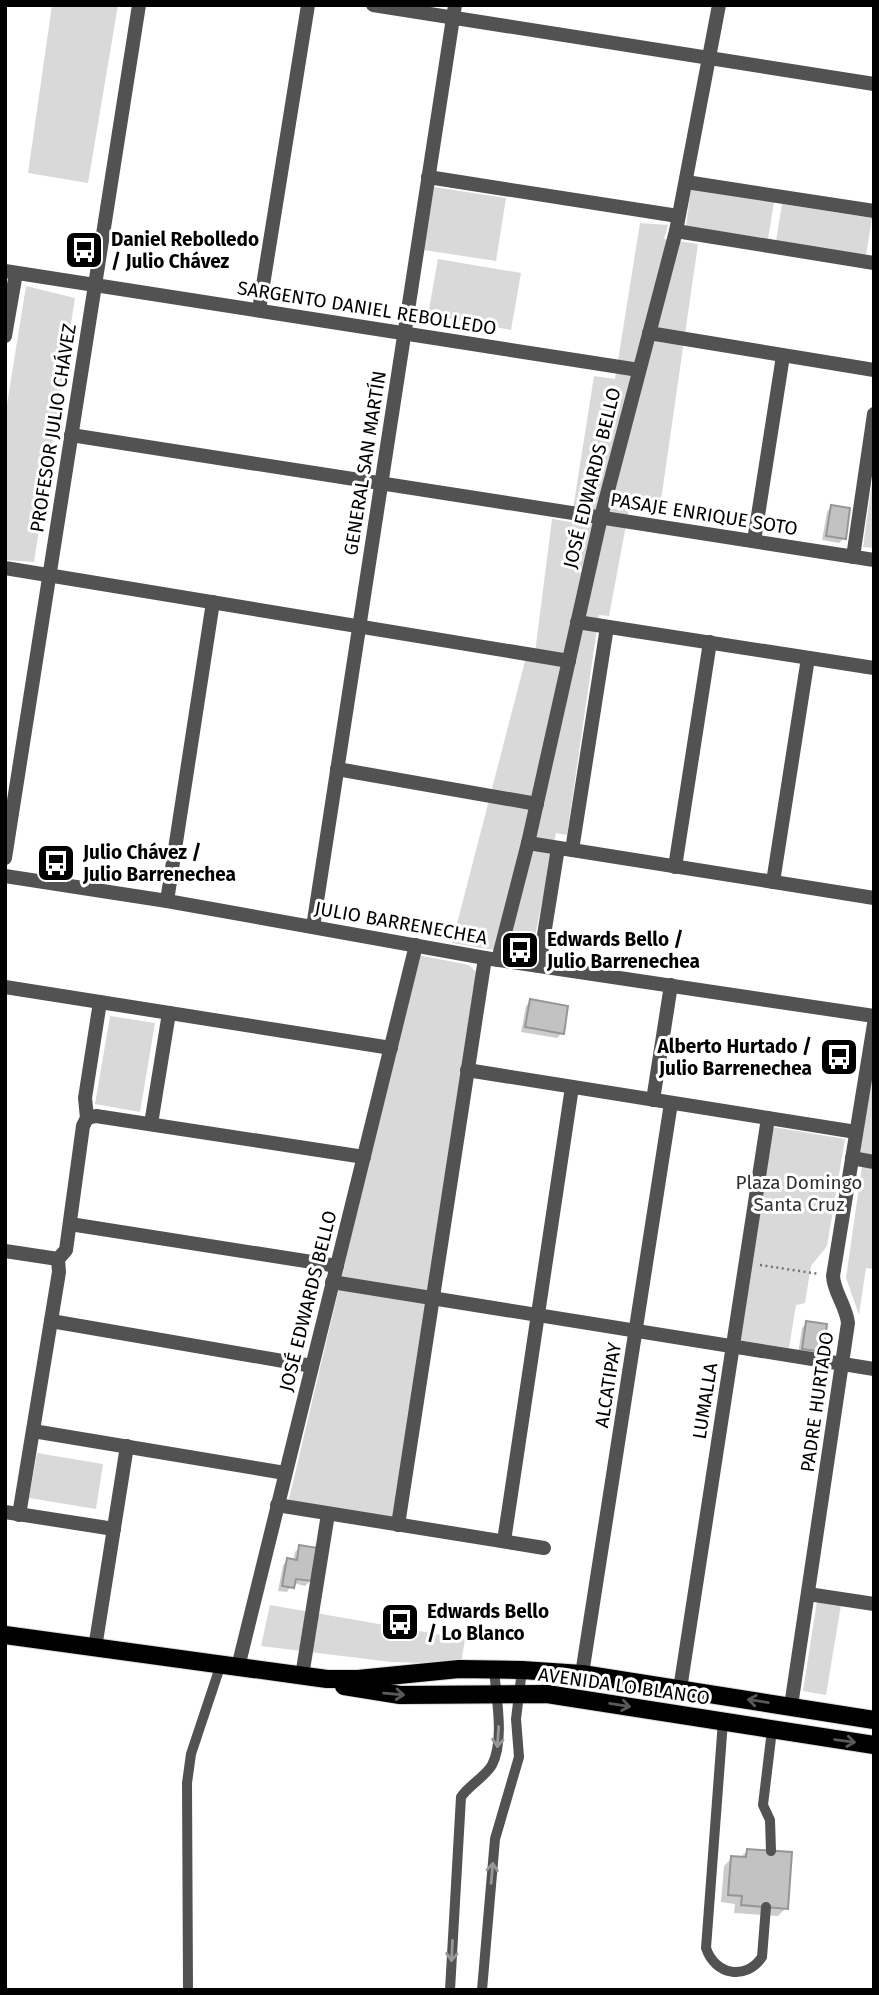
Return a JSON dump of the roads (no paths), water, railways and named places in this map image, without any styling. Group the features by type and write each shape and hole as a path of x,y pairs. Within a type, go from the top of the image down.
{"main road":[{"name":"AVENIDA LO BLANCO","path":"5,1635 327,1679 358,1679 459,1669 582,1674 874,1720"},
{"name":"AVENIDA LO BLANCO","path":"327,1679 348,1687 400,1695 547,1694 874,1745"}],"street":[{"name":"PROFESOR JULIO CHÁVEZ","path":"5,858 139,5"},
{"path":"259,310 308,5"},
{"path":"373,5 454,12 709,58 874,84"},
{"name":"JOSÉ EDWARDS BELLO","path":"398,1525 467,1070 492,959 528,843 601,517 676,231 719,5"},
{"name":"GENERAL SAN MARTÍN","path":"313,927 454,12"},
{"path":"428,177 678,216"},
{"path":"686,182 874,211"},
{"path":"676,231 874,263"},
{"name":"SARGENTO DANIEL REBOLLEDO","path":"10,272 639,370"},
{"path":"5,336 10,272"},
{"path":"649,333 874,370"},
{"path":"754,541 783,356"},
{"path":"853,557 874,414"},
{"name":"PASAJE ENRIQUE SOTO","path":"71,435 874,560"},
{"path":"5,568 569,660"},
{"path":"167,901 214,602"},
{"path":"577,622 874,668"},
{"path":"539,966 565,849 607,627"},
{"path":"675,867 710,642"},
{"path":"773,882 808,658"},
{"path":"337,769 537,804"},
{"path":"528,843 874,898"},
{"name":"JULIO BARRENECHEA","path":"5,876 167,901 492,959 874,1016"},
{"name":"JOSÉ EDWARDS BELLO","path":"229,1665 277,1505 416,946"},
{"path":"653,1100 671,985"},
{"path":"5,987 391,1048"},
{"path":"5,1251 58,1259 65,1254 83,1126 87,1118 85,1098 100,1002"},
{"path":"151,1124 169,1013"},
{"path":"874,1024 852,1158 874,1162"},
{"path":"467,1070 856,1132"},
{"path":"503,1541 572,1087"},
{"name":"ALCATIPAY","path":"582,1674 671,1103"},
{"path":"87,1118 96,1116 364,1157"},
{"name":"LUMALLA","path":"680,1689 768,1118"},
{"name":"PADRE HURTADO","path":"791,1706 848,1323 845,1307 835,1291 833,1276 852,1158"},
{"path":"70,1224 337,1266"},
{"path":"58,1259 60,1268 33,1431 12,1514 114,1529"},
{"path":"332,1282 874,1368"},
{"path":"51,1321 312,1366"},
{"path":"33,1431 285,1473"},
{"path":"95,1648 127,1446"},
{"path":"277,1505 544,1548"},
{"path":"302,1676 328,1514"},
{"path":"808,1594 874,1604"}],"lane":[{"path":"188,1990 187,1783 191,1754 229,1665"},
{"path":"450,1990 461,1797 491,1768 496,1755 499,1722 494,1670"},
{"path":"482,1990 495,1839 519,1757 516,1719 523,1670"},
{"path":"723,1721 706,1948 712,1962 732,1973 747,1970 758,1962 762,1957 766,1908"},
{"path":"771,1851 770,1820 762,1805 772,1730"}],"place":[{"name":"Daniel Rebolledo / Julio Chávez","path":"84,250"},
{"name":"Julio Chávez / Julio Barrenechea","path":"56,863"},
{"name":"Edwards Bello / Julio Barrenechea","path":"520,950"},
{"name":"Alberto Hurtado / Julio Barrenechea","path":"839,1057"},
{"name":"Edwards Bello / Lo Blanco","path":"400,1622"}],"park label":[{"name":"Plaza Domingo Santa Cruz","path":"799,1193"}]}
